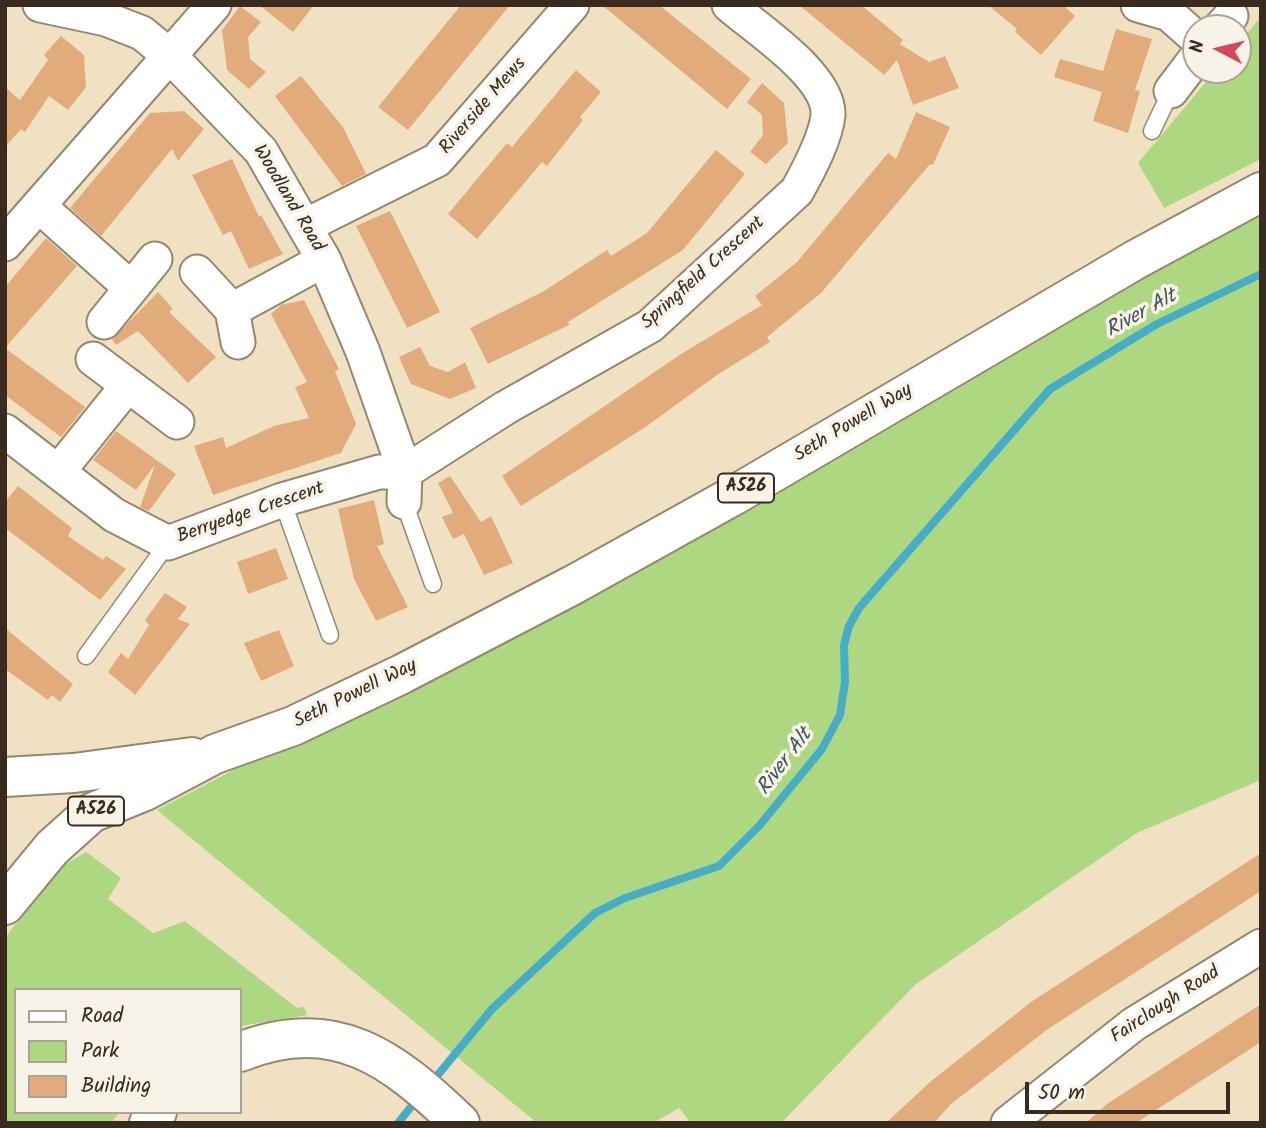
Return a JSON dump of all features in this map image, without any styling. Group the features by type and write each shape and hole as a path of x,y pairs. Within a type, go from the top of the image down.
{"main road":[{"name":"Seth Powell Way","path":"5,905 52,848 91,813 145,791 215,754 293,726 402,674 573,585 733,496 1135,260 1261,191"},
{"name":"Seth Powell Way","path":"5,777 74,773 215,754"},
{"path":"242,1051 279,1041 330,1041 366,1049 437,1101"}],"street":[{"name":"Woodland Road","path":"40,5 106,19 142,33 170,56 261,151 324,260 363,352 404,487"},
{"path":"5,244 214,5"},
{"name":"Riverside Mews","path":"305,226 437,160 572,5"},
{"name":"Springfield Crescent","path":"404,487 505,408 650,326 797,191 813,164 828,114 815,77 729,5"},
{"path":"1138,5 1169,14 1182,26"},
{"path":"1171,91 1182,76"},
{"path":"39,206 131,288"},
{"path":"104,322 155,259"},
{"path":"232,310 324,260"},
{"path":"197,272 232,310 237,342"},
{"path":"93,359 177,422"},
{"path":"58,472 128,385"},
{"name":"Berryedge Crescent","path":"5,431 114,515 168,543 282,500 379,472 404,487"},
{"name":"Fairclough Road","path":"1008,1123 1134,1024 1261,946"}],"lane":[{"path":"1152,131 1171,91"},
{"path":"404,487 433,584"},
{"path":"282,500 330,635"},
{"path":"86,656 168,543"}],"green space":[{"path":"1261,17 1261,159 1164,208 1138,163 1204,84 1252,84 1252,28"},
{"path":"1261,208 1261,780 1137,833 916,984 781,1123 691,1123 679,1108 653,1123 537,1123 157,810 674,540"},
{"path":"86,852 121,878 108,899 153,933 185,921 297,1008 304,1007 307,1015 242,1026 242,988 14,988 14,1114 118,1114 112,1123 5,1123 5,938 59,868"}],"building":[{"path":"259,5 314,5 293,32"},
{"path":"461,5 510,5 408,130 378,107"},
{"path":"602,5 659,5 751,79 727,109"},
{"path":"799,5 861,5 903,40 900,44 929,62 945,56 959,88 913,105 897,60 884,75"},
{"path":"988,5 1063,5 1075,16 1041,55 1015,32 1017,29"},
{"path":"240,6 261,22 248,37 250,59 266,72 249,89 227,70 222,30"},
{"path":"1116,29 1152,39 1135,90 1140,91 1128,133 1093,121 1102,92 1054,77 1060,59 1103,71"},
{"path":"61,36 84,55 86,87 68,110 49,96 25,132 21,129 5,147 5,87 20,100 48,60 44,55"},
{"path":"576,70 601,92 580,117 583,120 547,166 542,162 477,239 448,214 507,143 512,147"},
{"path":"301,76 343,127 366,174 342,186 275,96"},
{"path":"762,83 784,103 788,143 766,164 750,152 763,135 762,115 747,102"},
{"path":"184,111 204,129 178,161 172,149 101,236 70,208 150,113"},
{"path":"916,112 950,127 933,165 930,164 821,293 767,337 770,342 717,375 647,426 521,506 502,476 681,354 762,305 755,296 797,262 888,153 896,159"},
{"path":"716,150 745,174 683,250 568,322 569,325 488,364 470,328 544,291 607,250 611,256 647,233"},
{"path":"232,159 259,217 261,215 283,254 249,269 231,231 223,235 192,175"},
{"path":"390,211 440,312 407,328 356,226"},
{"path":"46,238 77,266 5,348 5,287"},
{"path":"158,292 173,309 169,312 216,357 188,383 138,331 116,345 112,339"},
{"path":"304,300 339,369 335,371 356,424 341,453 213,495 194,446 223,437 226,448 274,426 309,418 295,387 307,382 271,314 281,305"},
{"path":"420,347 430,366 448,372 465,362 476,388 450,399 411,384 399,357"},
{"path":"5,348 85,407 61,437 5,395"},
{"path":"116,431 176,474 149,511 140,507 155,465 136,490 93,460"},
{"path":"450,476 481,522 491,516 513,563 484,575 464,534 453,539 442,517 453,513 438,483"},
{"path":"18,486 72,528 68,536 103,560 106,556 126,569 100,600 5,528 5,502"},
{"path":"374,500 384,544 377,546 408,607 376,621 354,579 338,509"},
{"path":"276,548 288,579 248,594 237,562"},
{"path":"165,593 187,607 178,619 190,624 135,695 108,672 121,653 128,659 149,625 145,620"},
{"path":"5,628 73,684 60,702 52,695 48,700 5,669"},
{"path":"279,630 294,666 261,681 244,643"},
{"path":"1261,853 1261,891 1048,1029 951,1104 934,1123 886,1123 930,1082 1031,1002"},
{"path":"1261,1004 1261,1042 1136,1123 1086,1123 1107,1104"}],"waterway":[{"name":"River Alt","path":"432,1082 492,1009 595,913 625,898 719,866 759,826 822,749 840,715 845,682 844,645 849,626 859,608 1050,389 1157,324 1261,274"},
{"name":"River Alt","path":"398,1123 419,1097"}]}
